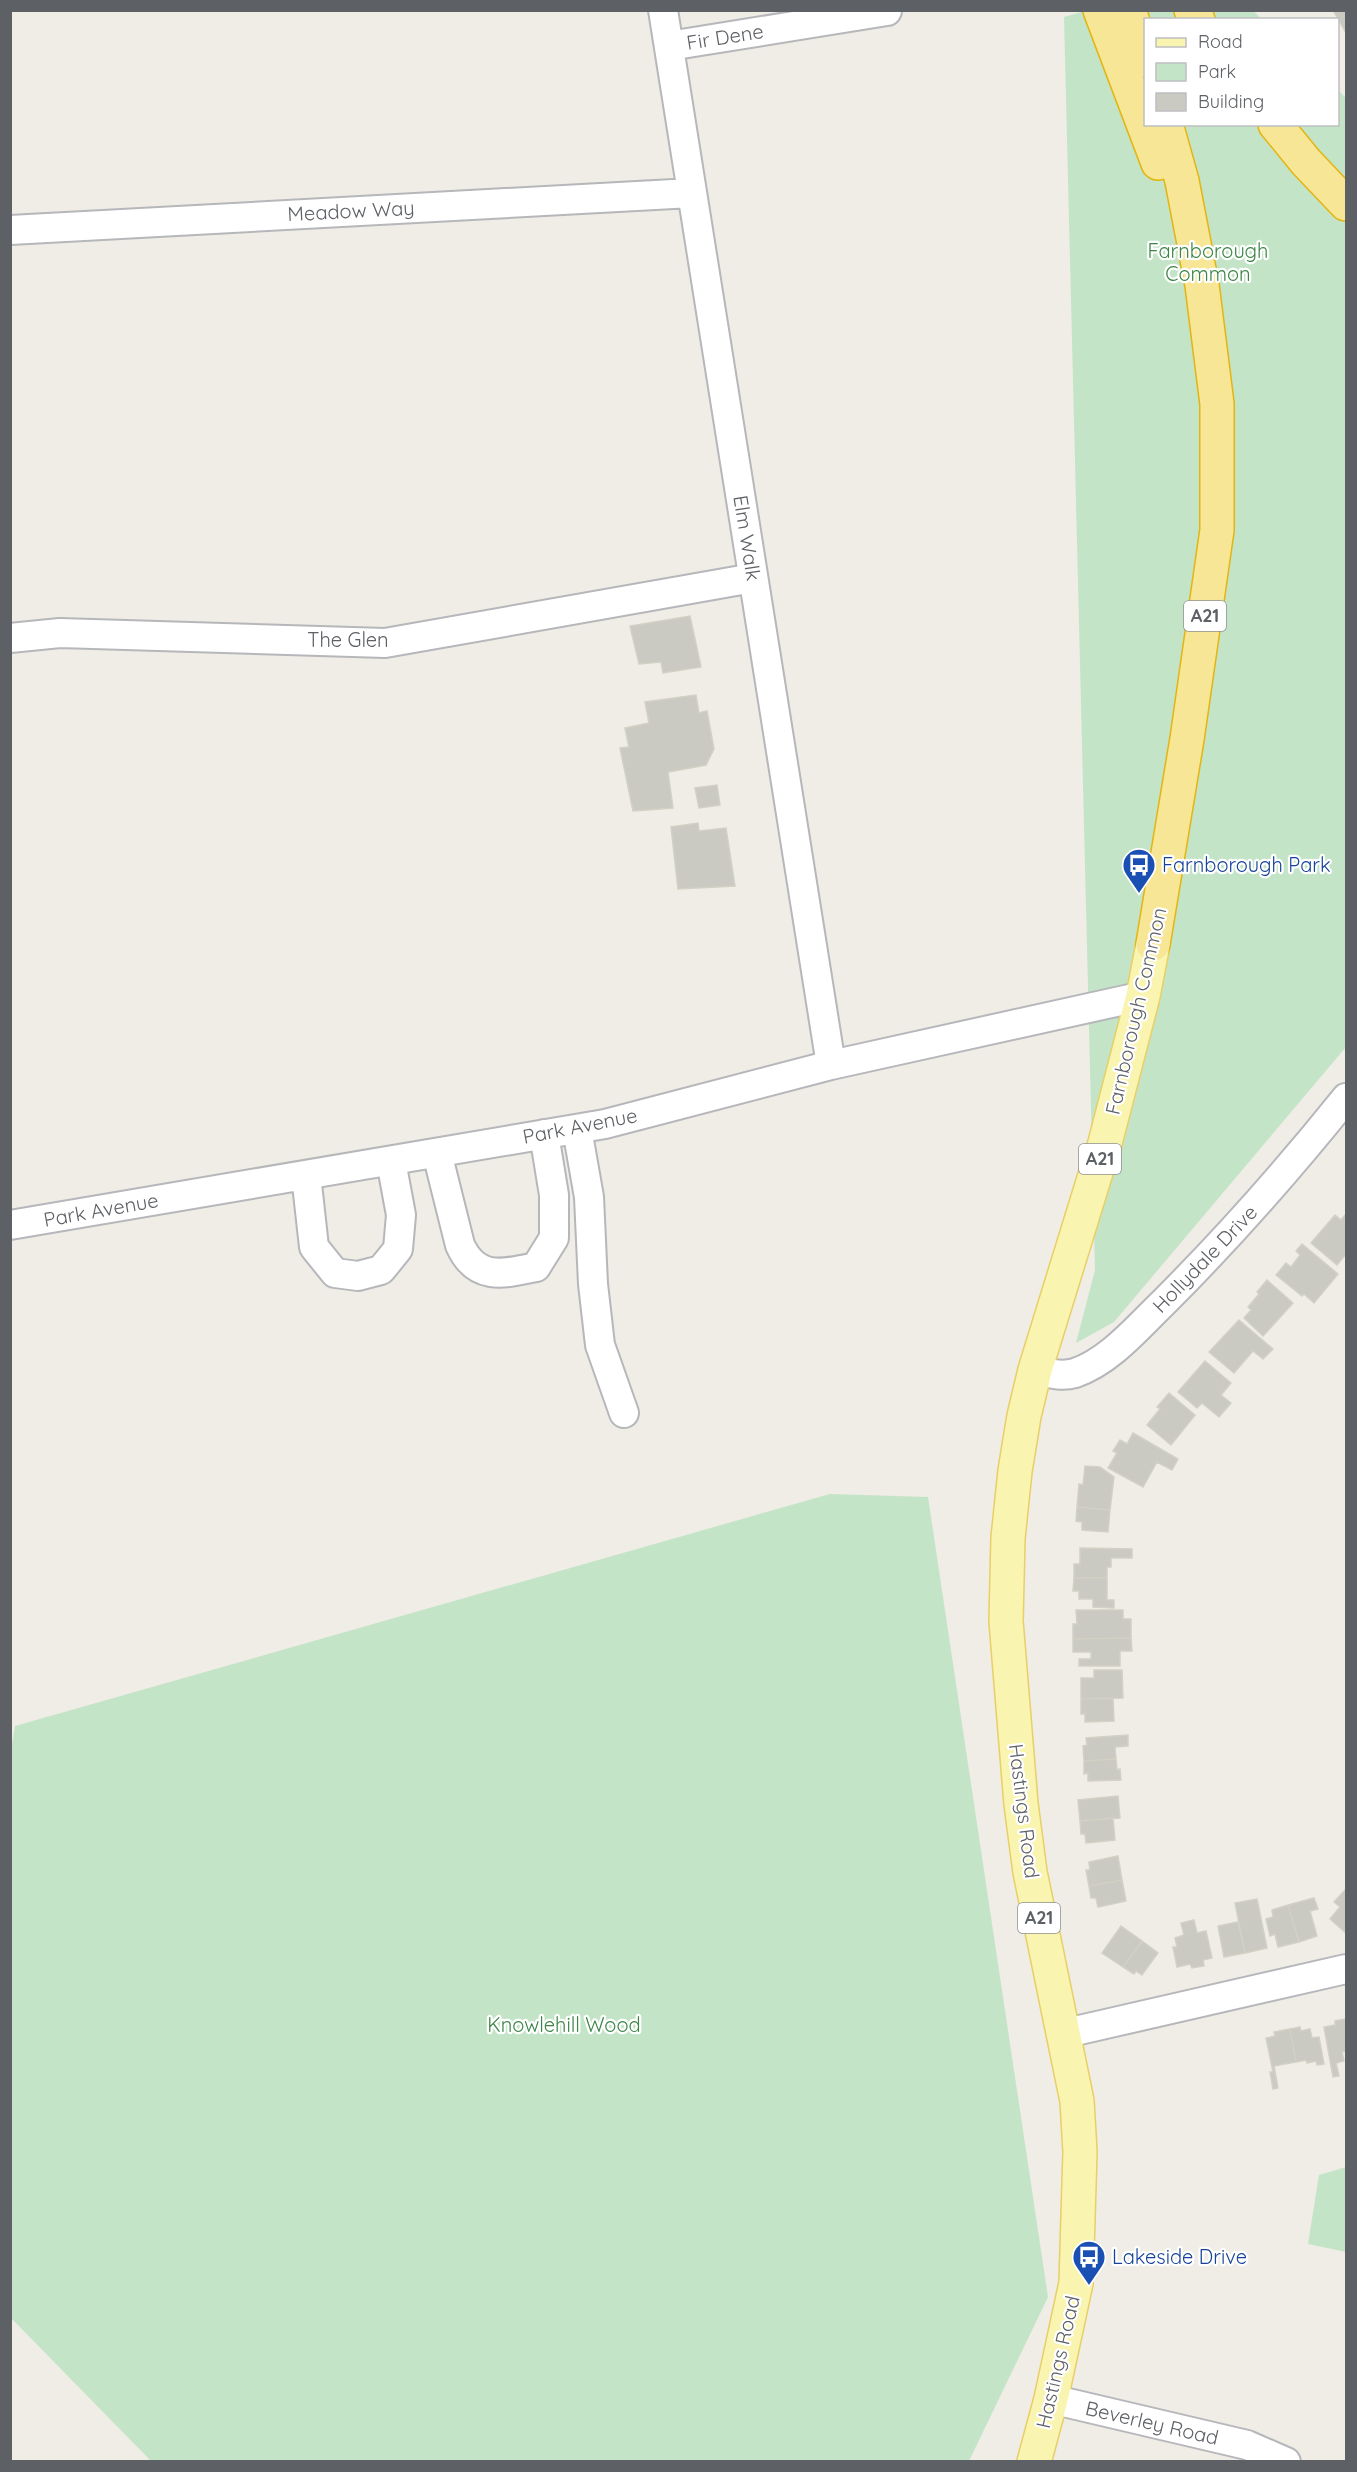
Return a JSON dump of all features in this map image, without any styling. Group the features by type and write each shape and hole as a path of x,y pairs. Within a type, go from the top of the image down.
{"highway":[{"name":"Farnborough Common","path":"1100,10 1139,76"},
{"name":"Farnborough Common","path":"1129,10 1144,108"},
{"name":"Farnborough Common","path":"1147,126 1202,285"},
{"path":"1263,126 1306,162"},
{"path":"1277,126 1306,162 1347,204"},
{"name":"Farnborough Common","path":"1153,944 1187,739 1217,530 1217,404 1202,285 1172,132"}],"main road":[{"name":"Farnborough Common","path":"1035,1370 1105,1143 1143,996 1153,944"},
{"name":"Hastings Road","path":"1034,2462 1051,2399 1076,2283 1080,2173 1077,2101 1030,1872 1013,1721 1006,1621 1008,1538 1015,1471 1024,1416 1035,1370"}],"street":[{"name":"Elm Walk","path":"663,10 831,1065"},
{"name":"Fir Dene","path":"669,46 887,11"},
{"name":"Meadow Way","path":"10,230 692,193"},
{"name":"The Glen","path":"10,638 60,633 385,643 753,578"},
{"name":"Park Avenue","path":"10,1225 605,1124 831,1065 1143,996"},
{"name":"Hollydale Drive","path":"1035,1370 1062,1376 1077,1372 1118,1348 1222,1244 1290,1168 1347,1098"},
{"path":"578,1129 589,1197 593,1284 600,1345 624,1413"},
{"path":"437,1153 460,1245 466,1259 483,1271 509,1273 536,1267 554,1238 554,1195 544,1134"},
{"path":"306,1175 314,1247 335,1273 358,1276 381,1270 398,1249 401,1215 391,1161"},
{"path":"1062,2034 1347,1969"},
{"name":"Beverley Road","path":"1051,2399 1247,2445 1286,2462"}],"green space":[{"name":"Farnborough Common","path":"1088,10 1252,10 1261,18 1144,18 1144,126 1339,126 1339,91 1346,98 1346,1047 1114,1322 1076,1343 1095,1270 1064,17"},
{"name":"Knowlehill Wood","path":"830,1494 928,1497 1048,2297 969,2461 151,2461 11,2318 10,1757 15,1726"},
{"path":"1346,2167 1346,2252 1308,2244 1319,2175"}],"building":[{"path":"1333,10 1346,10 1346,33 1339,18"},
{"path":"690,616 701,667 663,673 661,662 639,664 630,626"},
{"path":"696,695 699,713 707,711 714,749 706,765 668,772 673,808 633,811 620,748 629,747 625,728 649,723 645,702"},
{"path":"717,785 720,805 699,808 695,788"},
{"path":"698,823 699,831 726,828 735,886 678,889 671,827"},
{"path":"1346,1214 1346,1254 1337,1265 1311,1243 1335,1215 1341,1220"},
{"path":"1302,1244 1338,1274 1314,1303 1276,1275 1286,1263 1291,1267 1300,1255 1296,1251"},
{"path":"1267,1280 1293,1303 1263,1336 1244,1318 1251,1310 1248,1307 1259,1294 1257,1292"},
{"path":"1239,1320 1273,1349 1263,1359 1253,1351 1234,1373 1209,1352"},
{"path":"1205,1361 1231,1383 1221,1395 1231,1403 1219,1417 1202,1403 1197,1408 1178,1392"},
{"path":"1169,1393 1195,1415 1171,1445 1147,1425 1160,1409 1157,1407"},
{"path":"1133,1433 1178,1459 1172,1470 1157,1462 1143,1487 1108,1468 1117,1453 1113,1451 1120,1440 1127,1444"},
{"path":"1085,1466 1100,1467 1114,1477 1110,1510 1077,1507 1079,1484 1083,1485"},
{"path":"1077,1507 1110,1510 1108,1532 1082,1530 1082,1522 1076,1521"},
{"path":"1080,1548 1132,1549 1132,1558 1111,1558 1111,1567 1107,1567 1107,1578 1074,1578 1074,1564 1080,1564"},
{"path":"1074,1578 1107,1578 1107,1600 1114,1600 1114,1608 1093,1607 1093,1599 1079,1599 1079,1591 1073,1591"},
{"path":"1076,1610 1123,1610 1123,1619 1131,1619 1131,1638 1073,1639 1073,1624 1077,1624"},
{"path":"1131,1638 1132,1651 1120,1651 1120,1666 1079,1666 1079,1659 1091,1659 1091,1652 1073,1652 1073,1639"},
{"path":"1094,1670 1122,1670 1123,1698 1081,1699 1081,1678 1094,1678"},
{"path":"1113,1698 1114,1721 1085,1722 1085,1714 1081,1714 1081,1699"},
{"path":"1128,1735 1128,1746 1115,1747 1116,1759 1084,1761 1083,1746 1087,1745 1086,1738"},
{"path":"1116,1759 1121,1780 1088,1781 1088,1773 1084,1774 1084,1761"},
{"path":"1118,1796 1120,1818 1080,1821 1078,1800"},
{"path":"1113,1818 1115,1840 1086,1843 1085,1834 1081,1834 1080,1821"},
{"path":"1118,1856 1122,1880 1089,1886 1086,1870 1090,1870 1089,1862"},
{"path":"1122,1880 1126,1901 1098,1907 1096,1898 1091,1898 1089,1886"},
{"path":"1346,1889 1346,1933 1330,1919 1340,1907 1334,1902"},
{"path":"1314,1898 1318,1909 1310,1911 1317,1936 1299,1942 1288,1905"},
{"path":"1257,1899 1267,1948 1245,1953 1235,1903"},
{"path":"1288,1905 1299,1942 1278,1947 1275,1934 1270,1936 1266,1919 1273,1917 1272,1910"},
{"path":"1194,1920 1197,1933 1206,1931 1212,1958 1203,1960 1204,1966 1192,1968 1190,1964 1177,1967 1173,1947 1177,1947 1175,1938 1184,1935 1181,1923"},
{"path":"1238,1922 1245,1953 1224,1957 1218,1926"},
{"path":"1121,1926 1142,1941 1123,1967 1102,1953"},
{"path":"1142,1941 1158,1953 1142,1975 1136,1971 1134,1974 1123,1967"},
{"path":"1346,2019 1346,2051 1342,2052 1344,2061 1336,2063 1339,2076 1333,2077 1324,2027 1335,2025 1335,2021"},
{"path":"1300,2027 1301,2031 1310,2029 1312,2038 1319,2037 1324,2064 1317,2065 1316,2061 1307,2063 1306,2060 1296,2062 1290,2029"},
{"path":"1290,2029 1296,2062 1274,2066 1278,2088 1273,2089 1270,2072 1273,2072 1266,2038 1275,2036 1274,2032"}],"place":[{"name":"Farnborough Park","path":"1139,894"},
{"name":"Lakeside Drive","path":"1089,2286"}]}
